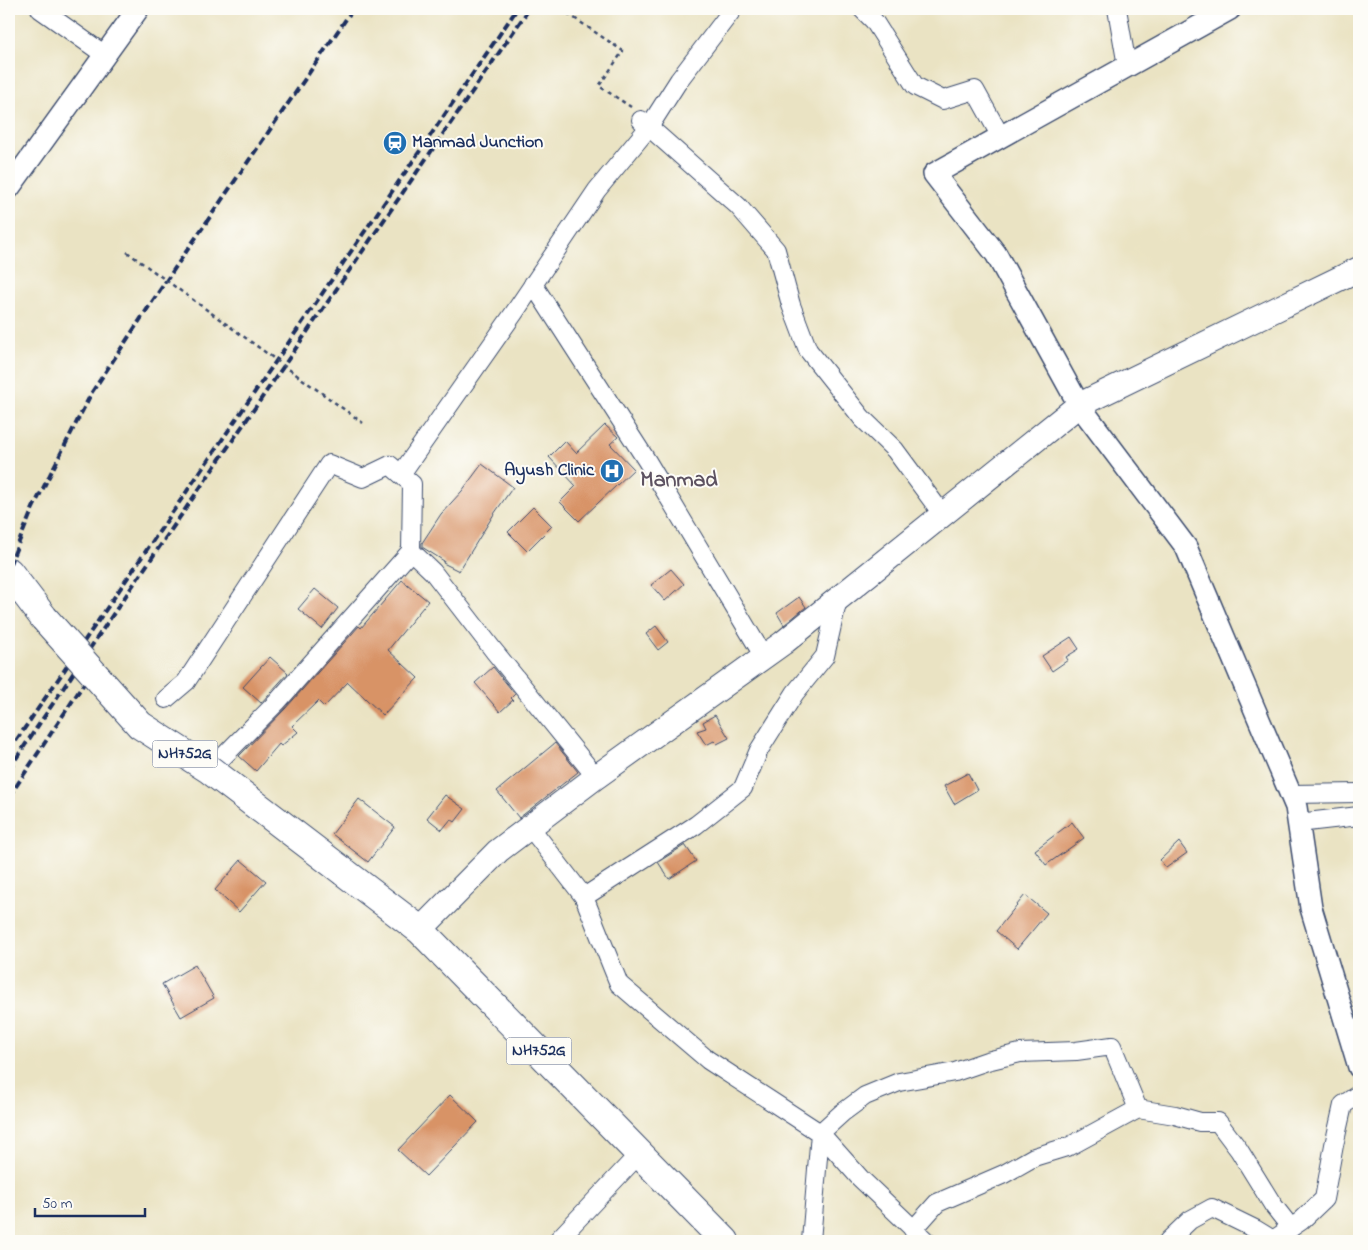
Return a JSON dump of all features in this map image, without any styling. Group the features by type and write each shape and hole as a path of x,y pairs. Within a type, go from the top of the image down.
{"highway":[{"name":"NH752G","path":"9,572 44,618 140,724 210,770 420,930 725,1241"}],"main road":[{"path":"420,930 498,851 596,777 783,643 1078,406 1359,269"}],"street":[{"path":"40,9 105,55"},
{"path":"9,188 138,9"},
{"path":"401,474 597,190 642,119 678,80 733,9"},
{"path":"862,9 874,21 915,86 943,100 975,90 1001,137"},
{"path":"1117,9 1126,66"},
{"path":"1230,9 934,174 996,254 1078,406 1186,547 1296,807 1311,908 1359,1067"},
{"path":"642,119 738,206 776,250 790,305 808,350 862,418 895,450 943,515"},
{"path":"533,284 646,461 764,657"},
{"path":"166,699 186,682 329,464 363,478 390,465 412,484 411,551 277,702 210,770"},
{"path":"411,551 433,572 596,777"},
{"path":"584,897 696,825 743,788 760,750 795,693 825,656 838,599"},
{"path":"1290,794 1359,792"},
{"path":"1298,823 1359,816"},
{"path":"530,827 584,897 619,984 708,1060 820,1133 860,1178 919,1235 936,1203 1004,1174 1034,1157 1070,1146 1138,1109 1175,1115 1200,1122 1218,1122 1239,1150 1272,1205 1291,1228"},
{"path":"811,1241 820,1133 864,1096 899,1082 955,1072 987,1061 1020,1053 1076,1051 1112,1046 1138,1109"},
{"path":"1168,1241 1190,1220 1212,1208 1248,1225 1273,1240 1301,1221 1324,1198 1344,1106 1359,1094"},
{"path":"557,1241 639,1154"}],"path":[{"path":"561,9 622,51 599,86 642,119"},
{"path":"127,252 363,423"}],"building":[{"path":"605,425 618,437 610,444 634,469 579,521 560,502 576,486 549,457 565,441 576,453"},
{"path":"482,464 513,487 459,571 443,563 444,561 422,547 422,543 441,514 462,491"},
{"path":"533,507 552,526 527,551 508,532"},
{"path":"671,569 684,584 665,601 651,585"},
{"path":"402,580 428,601 388,650 418,678 383,715 348,682 324,707 318,701 292,726 298,732 281,746 279,744 256,771 239,756 285,709 359,626 361,628"},
{"path":"315,589 338,608 322,629 298,609"},
{"path":"799,597 806,607 784,625 777,613"},
{"path":"656,626 668,642 658,650 646,634"},
{"path":"1071,637 1079,649 1066,657 1068,660 1052,671 1042,656"},
{"path":"270,657 288,673 261,703 243,687"},
{"path":"493,667 515,694 511,698 513,700 500,712 475,683"},
{"path":"715,715 729,738 717,744 714,741 706,745 697,731 706,728 703,722"},
{"path":"555,743 578,772 519,818 497,791"},
{"path":"968,773 977,790 954,804 944,786"},
{"path":"445,795 465,809 455,822 451,819 442,830 427,818"},
{"path":"359,799 395,827 368,862 332,834"},
{"path":"1072,822 1084,838 1046,865 1035,850"},
{"path":"1179,842 1187,853 1166,868 1160,860"},
{"path":"685,845 696,861 669,879 658,862"},
{"path":"241,860 266,881 239,912 215,890"},
{"path":"1025,895 1047,913 1017,949 996,931"},
{"path":"195,965 214,998 181,1017 162,984"},
{"path":"450,1095 478,1122 426,1176 398,1150"}],"railway":[{"path":"9,566 33,508 92,392 353,9"},
{"path":"9,751 517,9"},
{"path":"9,769 105,626 529,9"},
{"path":"9,797 85,682"}],"place":[{"name":"Manmad Junction","path":"395,143"},
{"name":"Ayush Clinic","path":"612,471"}],"district":[{"name":"Manmad","path":"679,481"}]}
